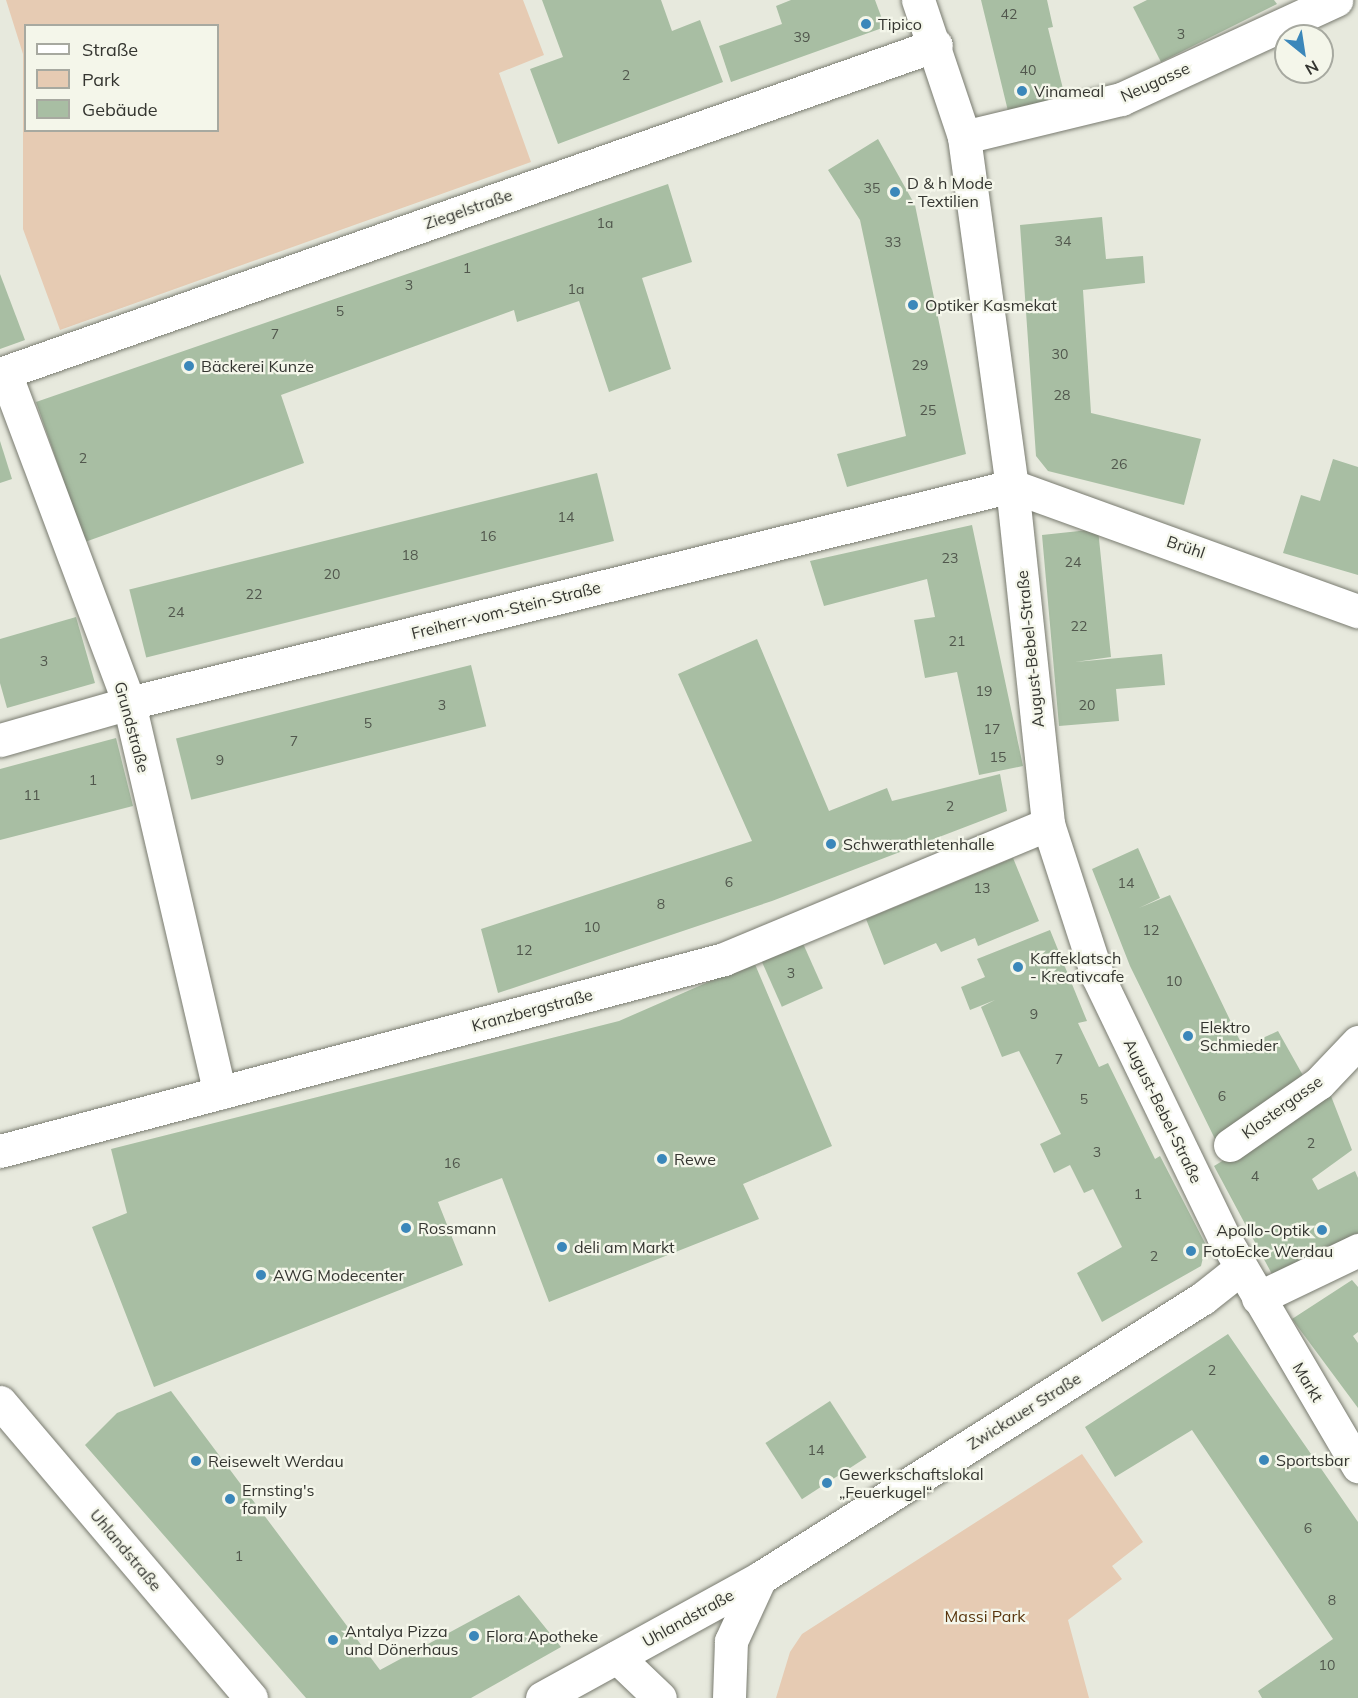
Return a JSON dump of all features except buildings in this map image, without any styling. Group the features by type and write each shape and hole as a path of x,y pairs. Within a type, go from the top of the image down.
{"street":[{"name":"August-Bebel-Straße","path":"918,0 936,45 964,137 1012,486 1048,824 1097,975 1240,1268 1258,1298"},
{"name":"Neugasse","path":"964,137 1121,99 1336,0"},
{"name":"Ziegelstraße","path":"2,374 936,45"},
{"name":"Grundstraße","path":"2,374 129,704 220,1093"},
{"name":"Brühl","path":"1012,486 1358,611"},
{"name":"Freiherr-vom-Stein-Straße","path":"0,740 129,704 1012,486"},
{"name":"Kranzbergstraße","path":"0,1151 724,959 1048,824"},
{"name":"Klostergasse","path":"1230,1145 1319,1083 1358,1042"},
{"path":"1258,1298 1358,1250"},
{"name":"Zwickauer Straße","path":"760,1578 1203,1298 1240,1268"},
{"name":"Markt","path":"1258,1298 1358,1466"},
{"name":"Uhlandstraße","path":"0,1402 252,1698"},
{"path":"729,1698 731,1641 760,1578"},
{"name":"Uhlandstraße","path":"542,1698 760,1578"},
{"path":"616,1657 660,1698"}],"green space":[{"path":"6,0 523,0 544,55 499,73 531,162 60,330 23,229 23,54"},
{"name":"Massi Park","path":"1082,1454 1143,1542 1112,1566 1122,1579 1068,1620 1089,1698 776,1698 790,1652 802,1634"}],"place":[{"name":"Tipico","path":"866,24"},
{"name":"Vinameal","path":"1022,91"},
{"name":"D & h Mode - Textilien","path":"895,192"},
{"name":"Optiker Kasmekat","path":"913,305"},
{"name":"Bäckerei Kunze","path":"189,366"},
{"name":"Schwerathletenhalle","path":"831,844"},
{"name":"Kaffeklatsch - Kreativcafe","path":"1018,967"},
{"name":"Elektro Schmieder","path":"1188,1036"},
{"name":"Rewe","path":"662,1159"},
{"name":"Rossmann","path":"406,1228"},
{"name":"Apollo-Optik","path":"1322,1230"},
{"name":"deli am Markt","path":"562,1247"},
{"name":"FotoEcke Werdau","path":"1191,1251"},
{"name":"AWG Modecenter","path":"261,1275"},
{"name":"Sportsbar","path":"1264,1460"},
{"name":"Reisewelt Werdau","path":"196,1461"},
{"name":"Gewerkschaftslokal „Feuerkugel“","path":"827,1483"},
{"name":"Ernsting's family","path":"230,1499"},
{"name":"Flora Apotheke","path":"474,1636"},
{"name":"Antalya Pizza und Dönerhaus","path":"333,1640"}]}
